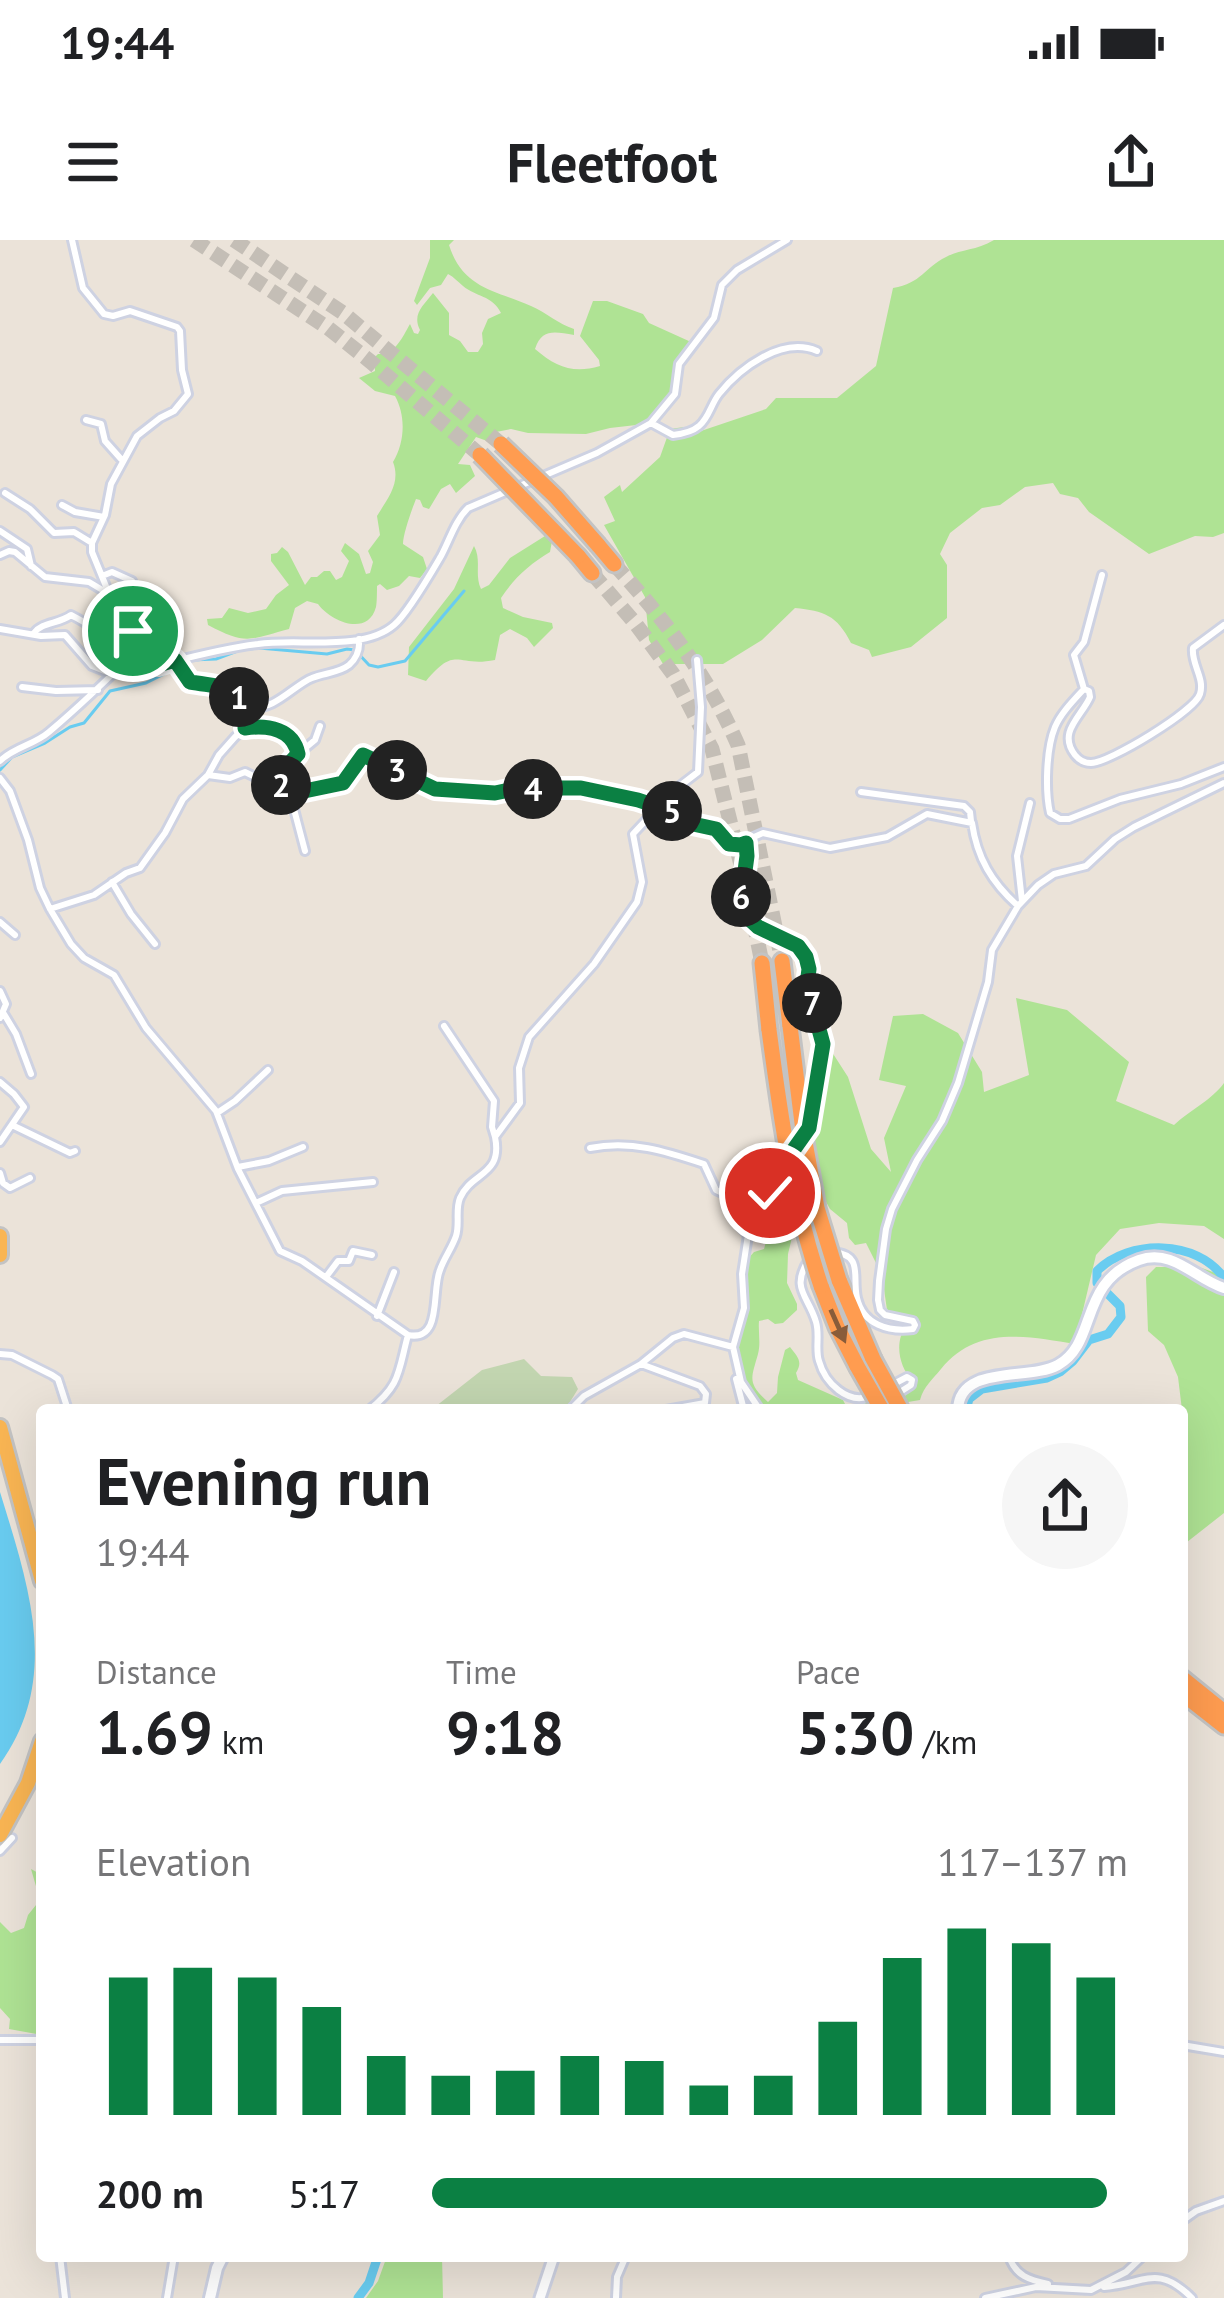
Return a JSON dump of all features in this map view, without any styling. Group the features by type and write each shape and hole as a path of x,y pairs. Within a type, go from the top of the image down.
{"highway":[{"path":"501,444 556,497 614,564"},
{"path":"480,455 592,573"},
{"path":"782,961 818,1208 839,1280 899,1404"},
{"path":"762,963 783,1142 800,1218 837,1327 879,1404"},
{"path":"0,1236 0,1255"},
{"path":"0,1426 36,1559"},
{"path":"1188,1683 1224,1712"},
{"path":"1188,1698 1224,1726"},
{"path":"6,1836 36,1759"}],"main road":[{"path":"960,1404 962,1394 977,1381 1035,1374 1063,1363 1074,1352 1096,1295 1135,1262 1156,1258 1181,1264 1222,1287"},
{"path":"210,2298 220,2262"}],"street":[{"path":"72,240 83,288 104,314 130,310 181,331 188,394 174,411 137,436 111,484 92,543"},
{"path":"5,493 54,533 74,532 92,543 109,594 148,659 158,665 178,665 263,643 377,634 395,624 468,508 597,453 651,423 675,394 680,364 714,318 722,285 737,270 788,240"},
{"path":"651,423 673,436 685,433 700,425 737,375 769,354 799,346 817,351"},
{"path":"86,420 101,424 105,441 122,460"},
{"path":"62,506 104,517"},
{"path":"0,531 27,549 31,566"},
{"path":"0,555 15,552 48,578 89,582 109,594"},
{"path":"89,582 112,572 131,581"},
{"path":"1102,575 1084,642 1074,655 1090,697 1069,729 1072,752 1080,760 1111,759 1196,703 1201,685 1193,648 1224,625"},
{"path":"34,633 40,626 71,615 111,636 135,634"},
{"path":"0,628 65,635 92,666 112,674"},
{"path":"178,665 190,682 230,688 249,705 272,702 310,678 343,669 358,652 358,639"},
{"path":"0,761 45,736 140,647"},
{"path":"496,1138 520,1103 519,1068 529,1037 594,964 638,902 642,882 633,834 655,806 700,766 697,660"},
{"path":"22,687 98,690"},
{"path":"1084,689 1052,734 1047,797 1054,817 1070,819 1224,767"},
{"path":"50,909 94,895 147,861 183,799 245,728 249,705"},
{"path":"279,790 287,766 315,740 320,726"},
{"path":"245,728 287,733 298,754"},
{"path":"208,775 230,778 245,772 290,794 343,783 363,755 435,789 495,793 581,788 674,812 693,824 716,829 729,844 741,845 763,833 843,847 887,838 927,814 971,821"},
{"path":"0,778 10,790 50,909 84,958 114,975 146,1028 217,1112 280,1251 326,1277 377,1316 420,1337 429,1330 440,1269 458,1232 459,1200 489,1172 498,1149 491,1095 444,1026"},
{"path":"881,1404 912,1380 907,1377 860,1400 842,1394 819,1361 815,1318 801,1294 802,1270 812,1256 844,1253 855,1267 860,1305 874,1323 897,1330 914,1328 913,1321 880,1310 886,1229 958,1083 988,982 991,953 1020,903 1038,884 1054,874 1086,866 1134,827 1224,783"},
{"path":"861,792 968,808 984,866 1020,903"},
{"path":"290,794 304,850"},
{"path":"1020,903 1017,856 1030,803"},
{"path":"742,1404 733,1347 744,1309 742,1274 748,1235 775,1176 809,1128 823,1044 807,985 806,957 798,946 758,927 745,915 741,901 746,843"},
{"path":"112,882 155,944"},
{"path":"0,922 15,935"},
{"path":"0,991 7,1004 2,1016 12,1024 31,1075"},
{"path":"217,1112 268,1070"},
{"path":"0,1082 24,1107 0,1142"},
{"path":"0,1121 74,1151"},
{"path":"590,1148 644,1145 704,1164 716,1190 731,1197 734,1219 748,1235"},
{"path":"238,1167 303,1147"},
{"path":"754,1157 775,1176"},
{"path":"0,1173 10,1188 30,1178"},
{"path":"256,1202 282,1191 373,1182"},
{"path":"326,1277 338,1261 349,1261 353,1251 372,1256"},
{"path":"377,1316 394,1272"},
{"path":"576,1404 684,1334 733,1347"},
{"path":"377,1404 397,1381 408,1335"},
{"path":"0,1354 12,1355 58,1379 66,1404"},
{"path":"641,1364 700,1386 706,1394 705,1403 699,1404"},
{"path":"736,1370 755,1404"},
{"path":"0,1851 6,1836"},
{"path":"0,2040 36,2040"},
{"path":"1188,2046 1224,2052"},
{"path":"1188,2217 1224,2201"},
{"path":"61,2262 65,2298"},
{"path":"167,2298 173,2262"},
{"path":"540,2298 552,2262"},
{"path":"616,2298 623,2262"},
{"path":"1012,2262 1020,2274 1050,2287"},
{"path":"985,2298 1050,2287 1079,2291 1102,2285 1137,2262"},
{"path":"1102,2285 1157,2277 1192,2298"}],"green space":[{"path":"430,240 454,240 449,245 455,260 472,279 574,329 574,335 550,333 538,342 535,349 558,364 573,369 600,366 580,336 593,301 643,314 649,323 691,342 677,363 666,403 645,424 586,434 511,429 496,432 490,442 476,437 458,464 470,465 475,476 456,493 450,484 441,489 429,509 420,500 414,503 403,544 423,557 427,569 420,578 409,576 399,586 387,590 377,586 376,607 365,622 340,621 307,601 295,608 289,629 265,636 240,638 208,625 207,619 222,618 229,608 248,613 266,609 289,585 271,561 271,554 282,547 305,585 324,571 336,580 342,577 349,561 341,551 345,543 359,554 366,574 370,573 373,562 368,551 380,535 377,516 394,484 393,462 402,438 402,420 395,396 375,391 359,378 375,371 374,358 393,349 410,324 418,334 418,315 433,293 449,313 449,335 468,352 478,352 488,319 501,313 448,274 417,305 414,301 430,258"},
{"path":"994,240 1224,240 1224,533 1195,536 1149,554 1089,512 1078,498 1060,494 1053,483 1025,487 1000,505 982,508 950,533 940,554 947,565 947,618 911,647 872,657 869,650 851,643 829,616 795,608 762,640 723,664 663,664 649,640 645,597 604,525 615,521 604,497 620,485 622,492 660,457 670,429 684,427 692,434 766,409 776,398 837,398 876,366 893,288 910,283 946,257"},
{"path":"545,536 552,541 550,552 523,572 501,598 503,608 552,623 553,628 534,647 510,629 500,635 495,660 451,660 426,681 408,675 409,647 454,589 474,546 481,589 510,558"},
{"path":"1016,998 1067,1010 1129,1062 1116,1101 1174,1125 1224,1083 1224,1239 1204,1226 1159,1223 1120,1229 1096,1255 1075,1344 1003,1337 970,1345 929,1383 920,1400 885,1404 909,1391 912,1380 901,1360 900,1342 914,1321 887,1310 882,1275 866,1243 855,1245 847,1223 830,1209 821,1193 809,1128 821,1035 848,1077 871,1149 891,1172 884,1138 906,1086 879,1080 893,1016 923,1014 958,1033 982,1072 984,1092 1029,1075"},
{"path":"780,1182 785,1182 794,1229 787,1283 797,1310 783,1323 759,1321 754,1385 768,1402 777,1393 785,1350 790,1347 799,1360 798,1380 845,1404 758,1404 740,1369 736,1346 747,1309 746,1261 764,1249 775,1227"},
{"path":"1156,1267 1199,1267 1224,1276 1224,1513 1188,1541 1188,1404 1181,1404 1178,1377 1164,1345 1148,1331 1146,1277"},
{"path":"524,1359 541,1376 572,1377 578,1389 569,1404 439,1404 482,1370"},
{"path":"894,1393 878,1404 862,1404 880,1395"},
{"path":"36,1905 36,2034 9,2029 10,2019 0,2008 0,1922 11,1933 24,1928"},
{"path":"385,2262 442,2262 443,2298 366,2298"}],"water":[{"path":"0,1492 29,1596 35,1664 19,1731 0,1764"}],"waterway":[{"path":"0,770 12,757 84,723 110,691 146,683 192,660 259,648 327,654 355,650 369,665 378,667 405,661 464,591"},
{"path":"968,1404 982,1389 1060,1372 1089,1340 1108,1334 1121,1317 1120,1306 1097,1283 1097,1271 1127,1253 1180,1250 1212,1265 1224,1278"},
{"path":"358,2298 376,2262"}],"tunnel":[{"path":"194,240 328,328 480,455"},
{"path":"234,240 343,313 501,444"},
{"path":"614,564 684,649 738,745 782,961"},
{"path":"592,573 673,674 712,749 762,963"}],"route":[{"path":"133,631 152,662 175,660 190,682 230,688 250,707 245,728 287,733 298,754 287,766 279,790 284,792 343,783 363,755 435,789 495,793 581,788 638,800 716,829 729,844 746,843 741,901 745,915 758,927 798,946 806,957 807,985 823,1044 809,1128 775,1176 770,1193"}]}
